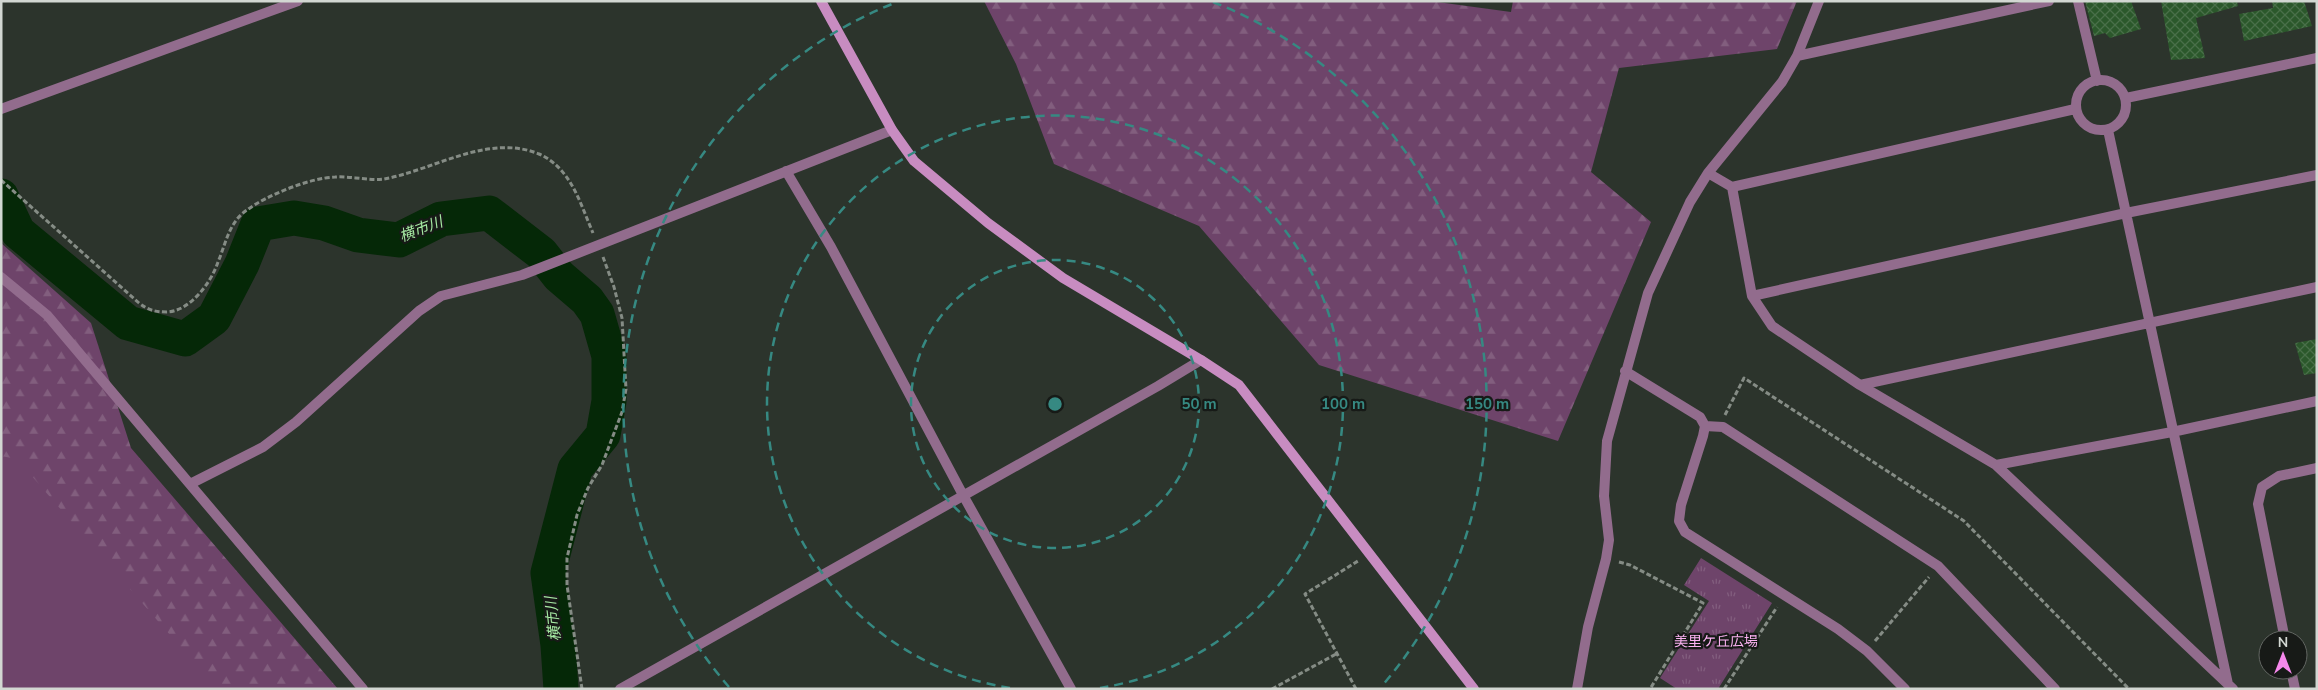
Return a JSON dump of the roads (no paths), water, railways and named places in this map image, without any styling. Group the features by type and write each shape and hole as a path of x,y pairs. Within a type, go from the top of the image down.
{"street":[{"path":"1,109 298,1"},
{"path":"821,1 892,130 914,161 988,223 1063,278 1201,360 1239,385 1474,689"},
{"path":"1577,689 1588,627 1606,559 1609,540 1604,496 1607,441 1648,293 1690,202 1708,173 1782,82 1797,56 1819,1"},
{"path":"1797,56 2049,1"},
{"path":"2078,1 2097,80"},
{"path":"2126,98 2317,58"},
{"path":"2097,80 2116,85 2126,98 2125,113 2121,120 2108,130 2099,131 2084,124 2075,109 2078,94 2089,83 2097,80"},
{"path":"1708,173 1732,187 2075,109"},
{"path":"190,484 263,447 296,422 419,312 442,296 522,275 892,130"},
{"path":"2108,130 2172,432 2230,687"},
{"path":"786,171 831,247 963,495 1071,689"},
{"path":"1752,296 2126,213 2317,174"},
{"path":"1732,187 1752,296 1772,326 1860,385 1996,466 2230,687"},
{"path":"1,277 47,315 363,689"},
{"path":"1860,385 2149,321 2317,287"},
{"path":"620,689 1201,360"},
{"path":"1625,371 1700,417 1705,426 1681,505 1679,521 1686,532 1838,629 1867,651 1905,689"},
{"path":"1996,466 2172,432 2317,401"},
{"path":"1705,426 1723,427 1938,566 2055,689"},
{"path":"2283,630 2258,504 2262,488 2279,476 2317,468"}],"waterway":[{"name":"横市川","path":"1,196 18,232 128,323 185,339 214,318 242,264 258,224 294,218 324,223 358,235 399,240 441,219 489,213 541,253 559,276 587,300 597,314 609,356 609,401 603,435 575,469 548,573 558,645 561,689"}],"park label":[{"name":"美里ケ丘広場","path":"1716,641"}]}
